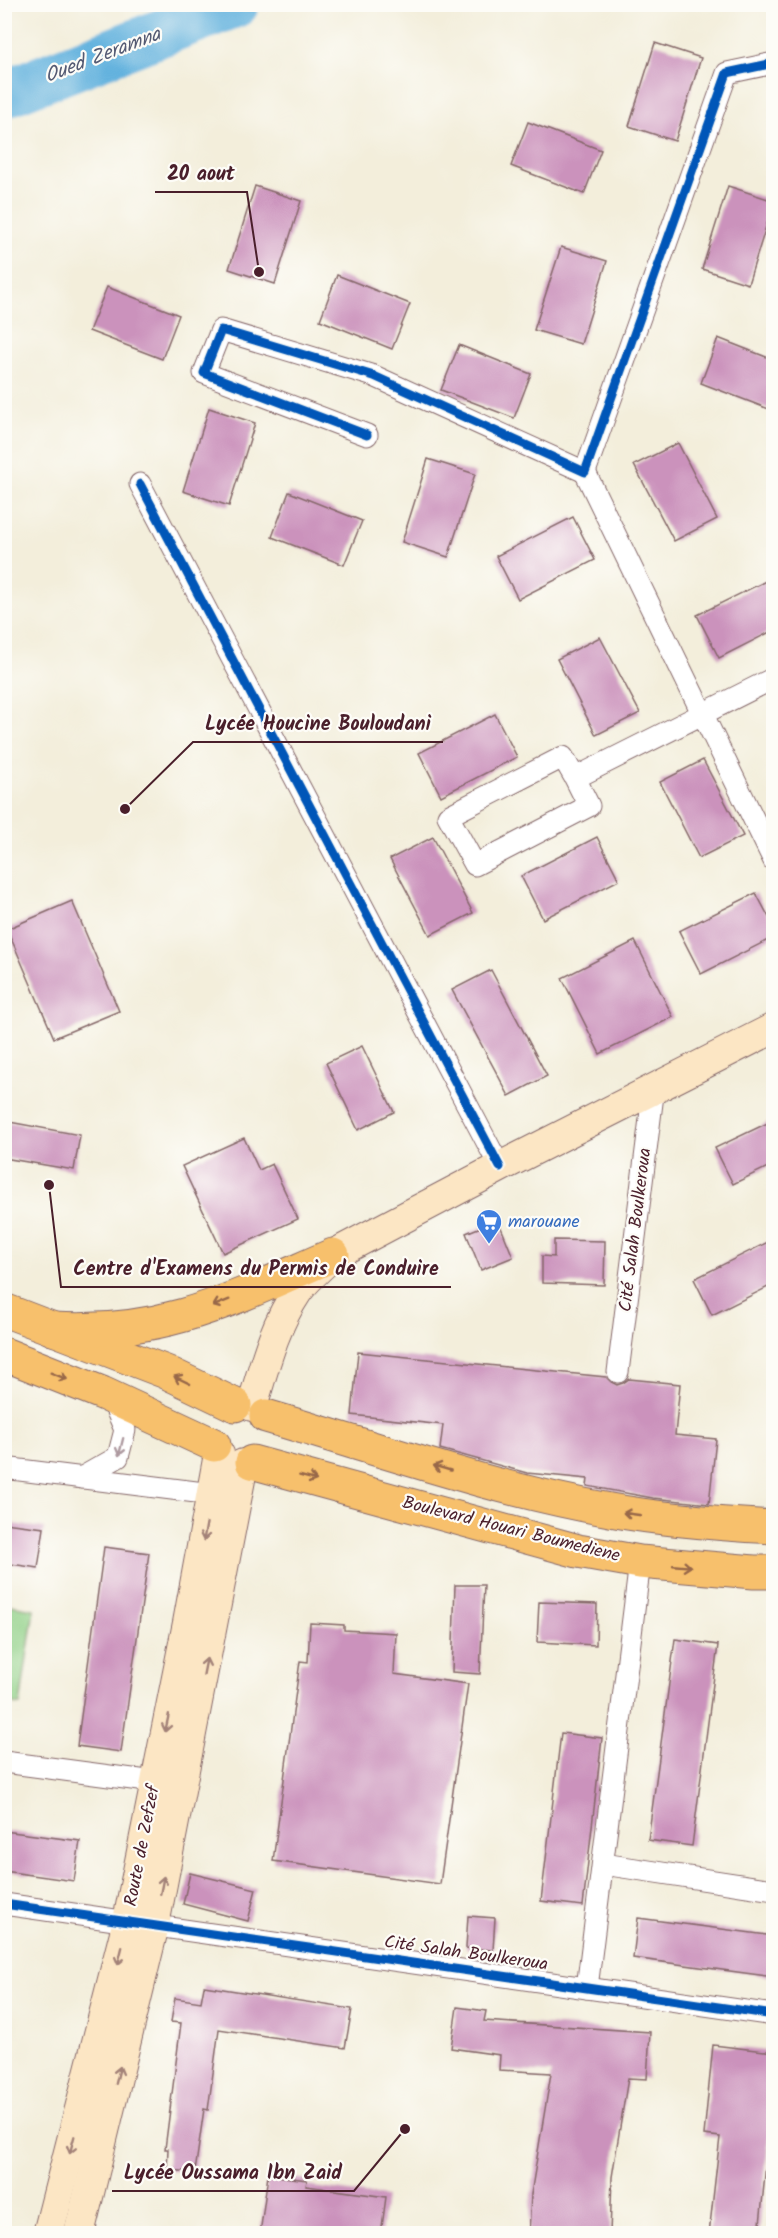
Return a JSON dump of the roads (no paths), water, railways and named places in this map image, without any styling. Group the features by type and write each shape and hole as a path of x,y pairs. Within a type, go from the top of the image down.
{"highway":[{"path":"53,1329 133,1328 182,1317 219,1305 333,1255"},
{"path":"4,1310 166,1372 251,1409 543,1496 610,1510 694,1523 774,1527"},
{"name":"Boulevard Houari Boumediene","path":"4,1354 111,1397 230,1468 578,1551 640,1562 774,1572"},
{"path":"225,1409 251,1409 270,1424 271,1442 260,1458 230,1468 212,1435 213,1425 225,1409"}],"main road":[{"path":"251,1409 274,1336 286,1311 297,1292 312,1274 333,1255 654,1087 774,1028"},
{"name":"Route de Zefzef","path":"79,2234 230,1468"},
{"name":"Route de Zefzef","path":"48,2234 141,1923"}],"street":[{"path":"585,472 727,73 774,63"},
{"path":"367,435 204,373 221,330 374,376 585,472 774,861"},
{"path":"140,484 500,1167"},
{"path":"574,778 774,678"},
{"path":"563,757 574,778 589,806 475,864 448,816 563,757"},
{"name":"Cité Salah Boulkeroua","path":"618,1372 654,1087"},
{"path":"81,1478 118,1457 125,1430 111,1397"},
{"path":"4,1468 81,1478 230,1468"},
{"path":"587,1988 640,1562"},
{"path":"4,1762 169,1784"},
{"path":"603,1864 774,1890"},
{"name":"Cité Salah Boulkeroua","path":"4,1904 774,2015"}],"waterway":[{"name":"Oued Zeramna","path":"4,94 235,4"}],"place":[{"name":"20 aout","path":"259,272"},
{"name":"Lycée Houcine Bouloudani","path":"125,809"},
{"name":"Centre d'Examens du Permis de Conduire","path":"49,1185"},
{"name":"marouane","path":"489,1245"},
{"name":"Lycée Oussama Ibn Zaid","path":"405,2129"}]}
